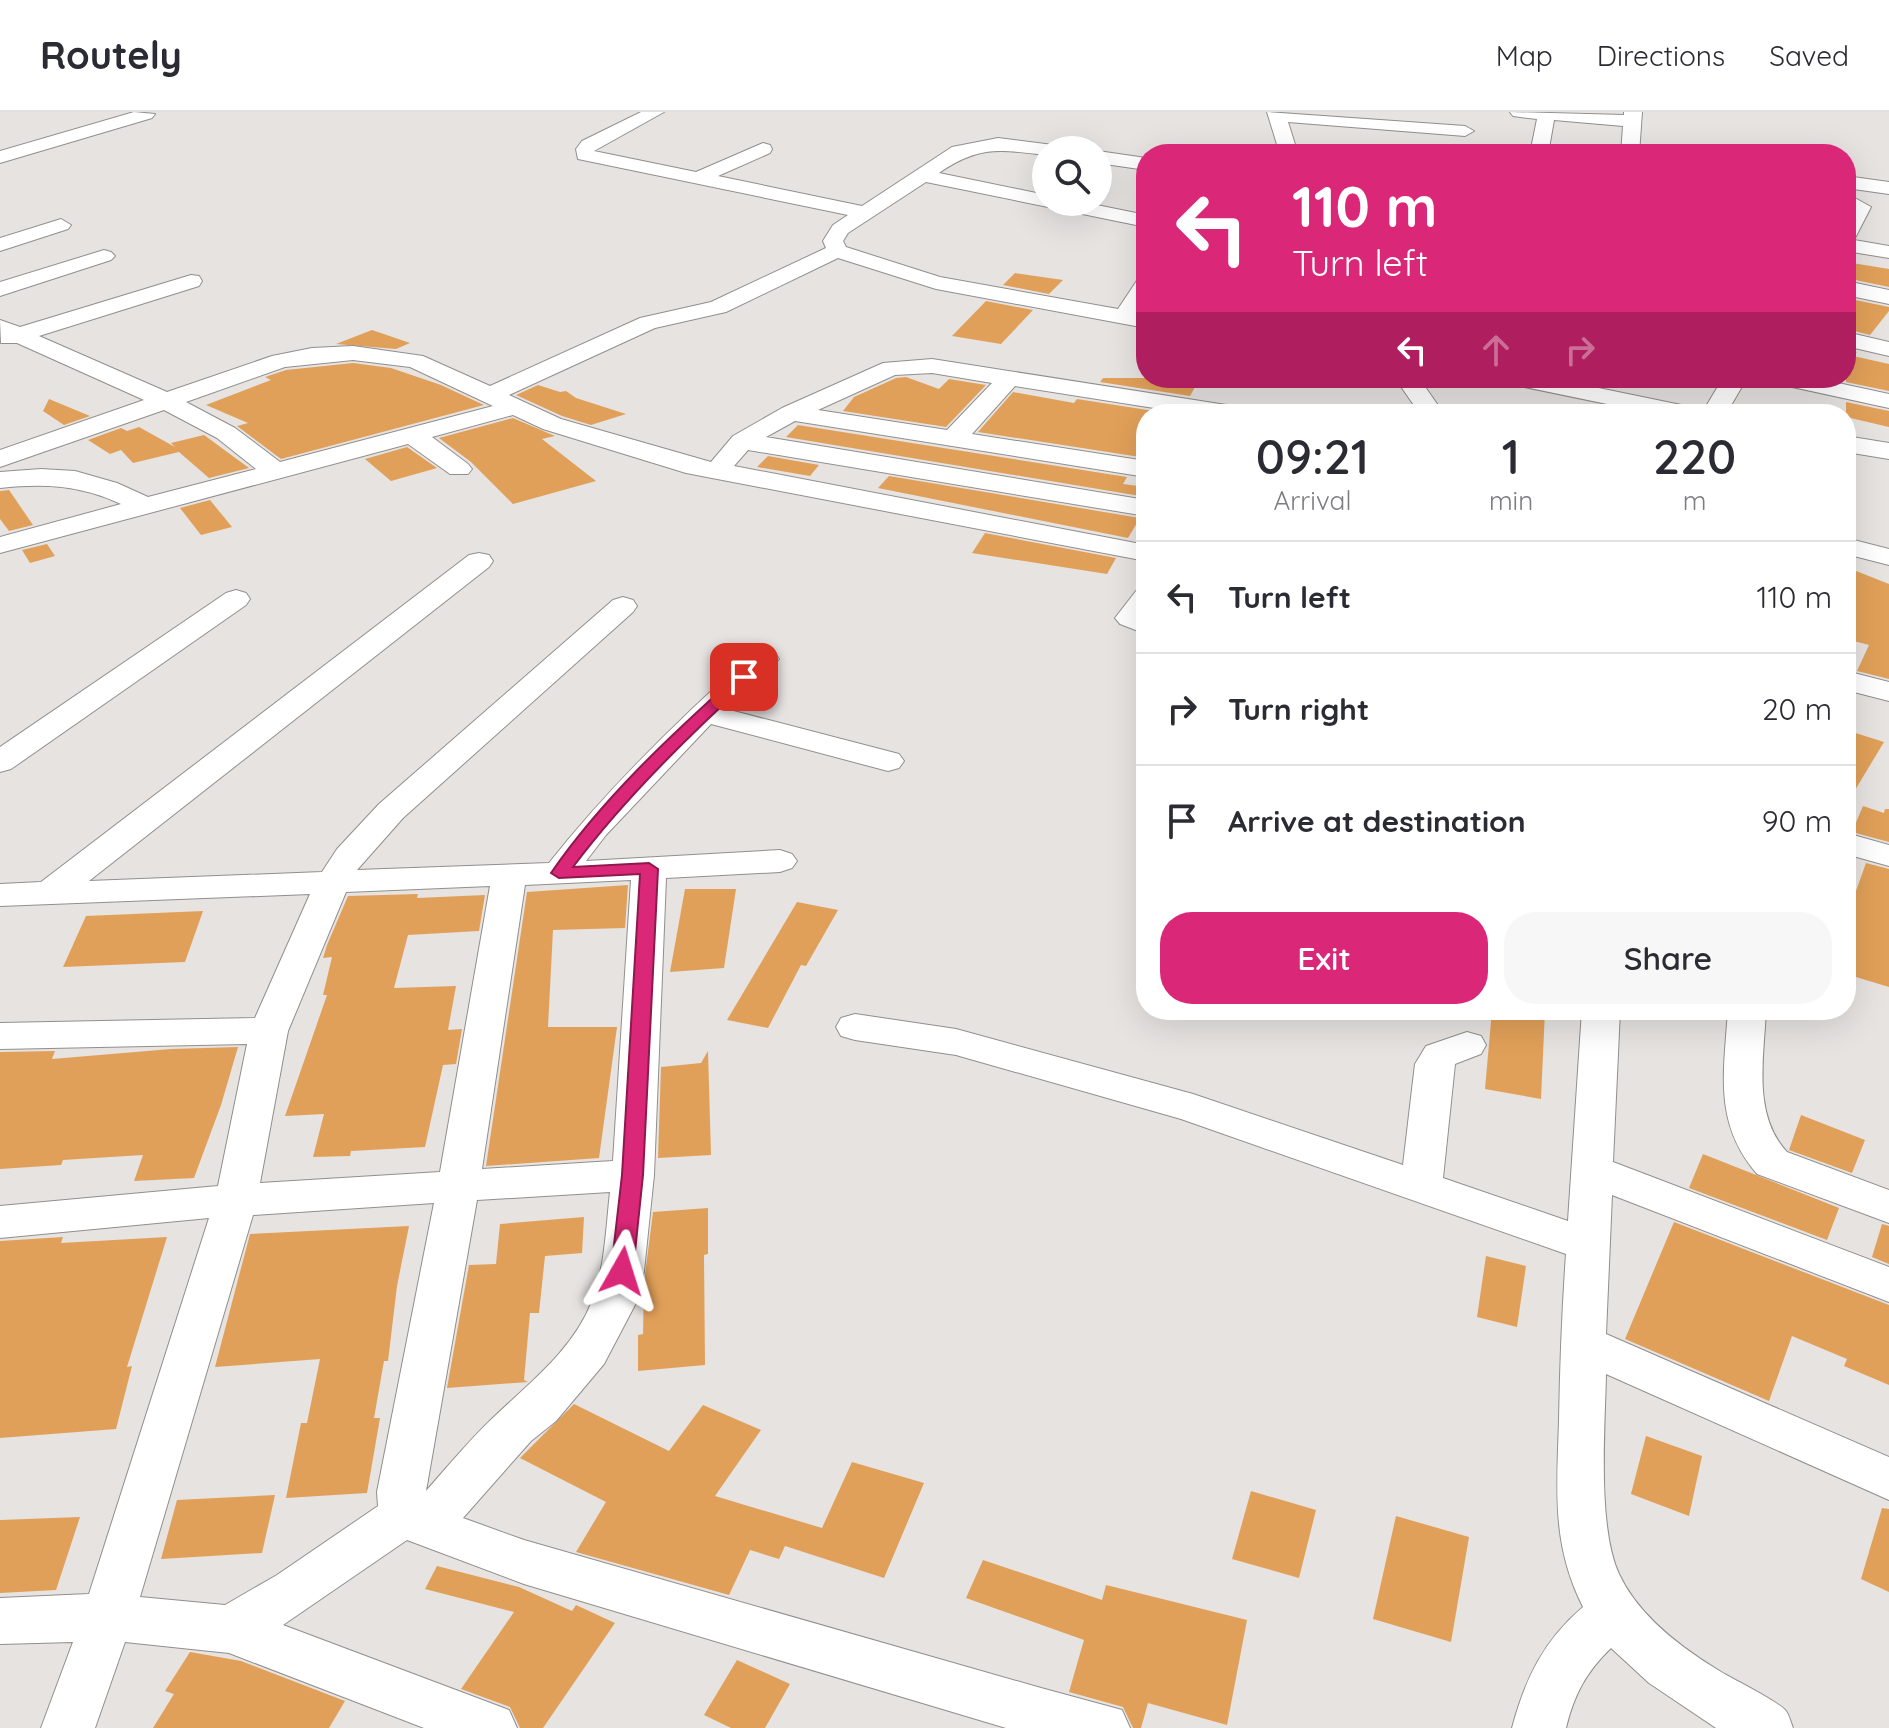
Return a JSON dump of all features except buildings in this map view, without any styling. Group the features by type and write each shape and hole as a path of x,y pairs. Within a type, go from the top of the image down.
{"street":[{"path":"655,112 589,145 585,155 868,213"},
{"path":"1519,112 1633,117 1631,144"},
{"path":"1541,144 1547,113"},
{"path":"0,157 146,114"},
{"path":"1286,144 1277,114 1466,122 1462,144"},
{"path":"837,251 834,235 959,151 998,144 1032,148"},
{"path":"697,179 763,149"},
{"path":"1112,159 1136,163"},
{"path":"922,175 1032,198"},
{"path":"1856,183 1889,188"},
{"path":"1112,214 1136,219"},
{"path":"0,245 61,225"},
{"path":"1856,247 1889,252"},
{"path":"490,395 648,323 718,307 837,251 936,283 1135,319"},
{"path":"0,289 104,256"},
{"path":"6,334 191,281"},
{"path":"1856,290 1889,297"},
{"path":"6,334 166,401 226,433 275,471"},
{"path":"1856,341 1889,349"},
{"path":"0,459 280,361 312,355 353,353 415,361 594,438 717,471 1136,551"},
{"path":"717,471 742,441 791,413 872,374 904,365 1173,404"},
{"path":"908,509 959,439 1009,379"},
{"path":"1415,388 1427,404"},
{"path":"1564,388 1642,404"},
{"path":"1829,388 1889,401"},
{"path":"0,545 516,407"},
{"path":"791,413 1136,467"},
{"path":"411,434 459,469"},
{"path":"742,441 1136,506"},
{"path":"1856,446 1889,451"},
{"path":"0,480 34,476 84,479 145,506"},
{"path":"1856,549 1889,557"},
{"path":"49,894 479,561"},
{"path":"0,762 236,599"},
{"path":"68,1728 108,1617 236,1200 269,1031 333,881 349,856 391,811 623,606"},
{"path":"559,873 594,828 704,713 764,659"},
{"path":"1856,683 1889,692"},
{"path":"704,713 888,761"},
{"path":"1856,846 1889,856"},
{"path":"0,895 780,861"},
{"path":"230,1629 414,1520 539,1407 588,1351 614,1303 622,1271 633,1175 649,869"},
{"path":"509,875 458,1187 401,1492 414,1520 524,1562 1038,1721 1103,1728"},
{"path":"1601,1020 1582,1343 1582,1518 1594,1578 1614,1613 1648,1649 1699,1690 1766,1728"},
{"path":"1747,1020 1745,1120 1759,1152 1772,1163 1889,1207"},
{"path":"855,1027 956,1042 1163,1099 1421,1185 1588,1245"},
{"path":"0,1036 269,1031"},
{"path":"1421,1185 1435,1064 1440,1055 1467,1045"},
{"path":"1593,1171 1889,1285"},
{"path":"0,1222 236,1200 633,1175"},
{"path":"1582,1343 1889,1479"},
{"path":"1539,1728 1554,1678 1575,1645 1614,1613"},
{"path":"0,1621 108,1617 230,1629 490,1728"}],"route":[{"path":"622,1271 633,1175 649,869 559,873 594,828 704,713 744,677"}]}
